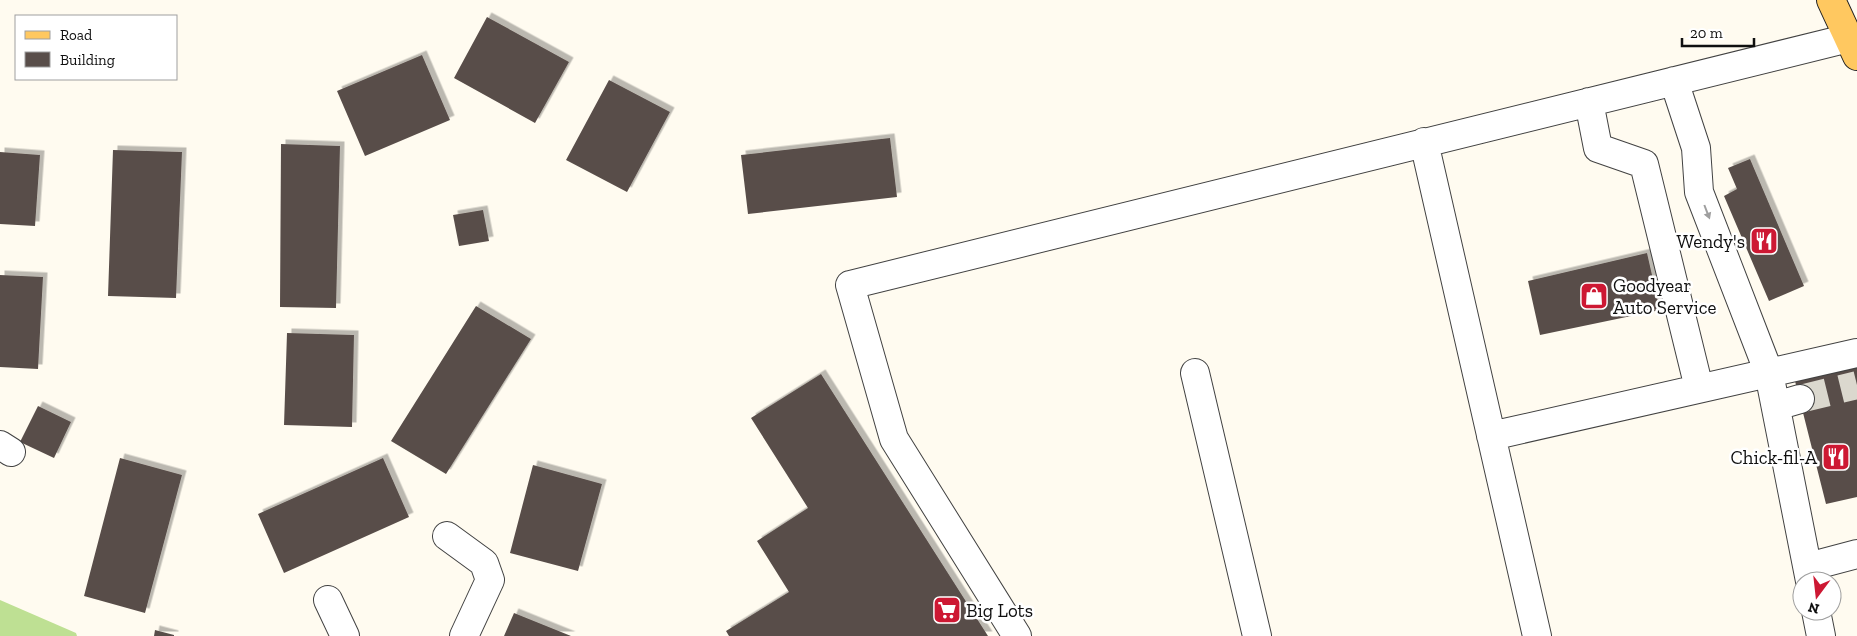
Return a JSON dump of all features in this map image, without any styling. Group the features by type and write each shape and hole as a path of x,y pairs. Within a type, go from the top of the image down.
{"main road":[{"path":"1831,0 1853,47"}],"lane":[{"path":"1017,636 894,439 850,285 1674,81 1853,47"},
{"path":"1674,81 1696,148 1699,192 1769,373 1788,403 1809,571"},
{"path":"1589,102 1598,148 1644,164 1700,388"},
{"path":"1424,142 1537,636"},
{"path":"1491,436 1857,353"},
{"path":"1195,373 1257,636"},
{"path":"447,536 484,563 490,580 464,636"},
{"path":"1816,571 1857,554"},
{"path":"328,600 345,636"},
{"path":"1818,621 1821,636"}],"green space":[{"path":"0,600 76,633 77,636 0,636"}],"building":[{"path":"487,17 569,62 535,123 454,78"},
{"path":"422,55 450,120 365,156 337,91"},
{"path":"609,80 670,112 627,192 566,160"},
{"path":"890,138 897,197 748,214 741,155"},
{"path":"281,144 340,146 336,308 280,307"},
{"path":"113,150 182,152 176,298 108,296"},
{"path":"0,152 40,155 35,226 0,224"},
{"name":"Wendy's","path":"1750,159 1804,286 1769,301 1724,196 1737,189 1728,168"},
{"path":"483,210 489,241 459,246 453,215"},
{"name":"Goodyear Auto Service","path":"1647,253 1660,310 1540,335 1528,281"},
{"path":"0,275 43,277 38,369 0,367"},
{"path":"476,306 531,339 446,474 391,441"},
{"path":"287,333 354,335 352,427 284,425"},
{"name":"Chick-fil-A","path":"1857,366 1857,497 1826,504 1795,381"},
{"path":"821,374 988,636 729,636 726,631 789,592 757,541 808,508 751,418"},
{"path":"38,406 71,422 54,458 20,442"},
{"path":"120,458 182,475 145,613 84,596"},
{"path":"383,458 409,517 284,573 258,514"},
{"path":"533,465 602,484 578,571 510,553"},
{"path":"514,613 571,636 504,636"},
{"path":"155,630 174,635 174,636 154,636"}],"tunnel":[{"path":"1800,399 1857,385"}],"place":[{"name":"Wendy's","path":"1764,241"},
{"name":"Goodyear Auto Service","path":"1594,296"},
{"name":"Chick-fil-A","path":"1836,457"},
{"name":"Big Lots","path":"947,610"}]}
